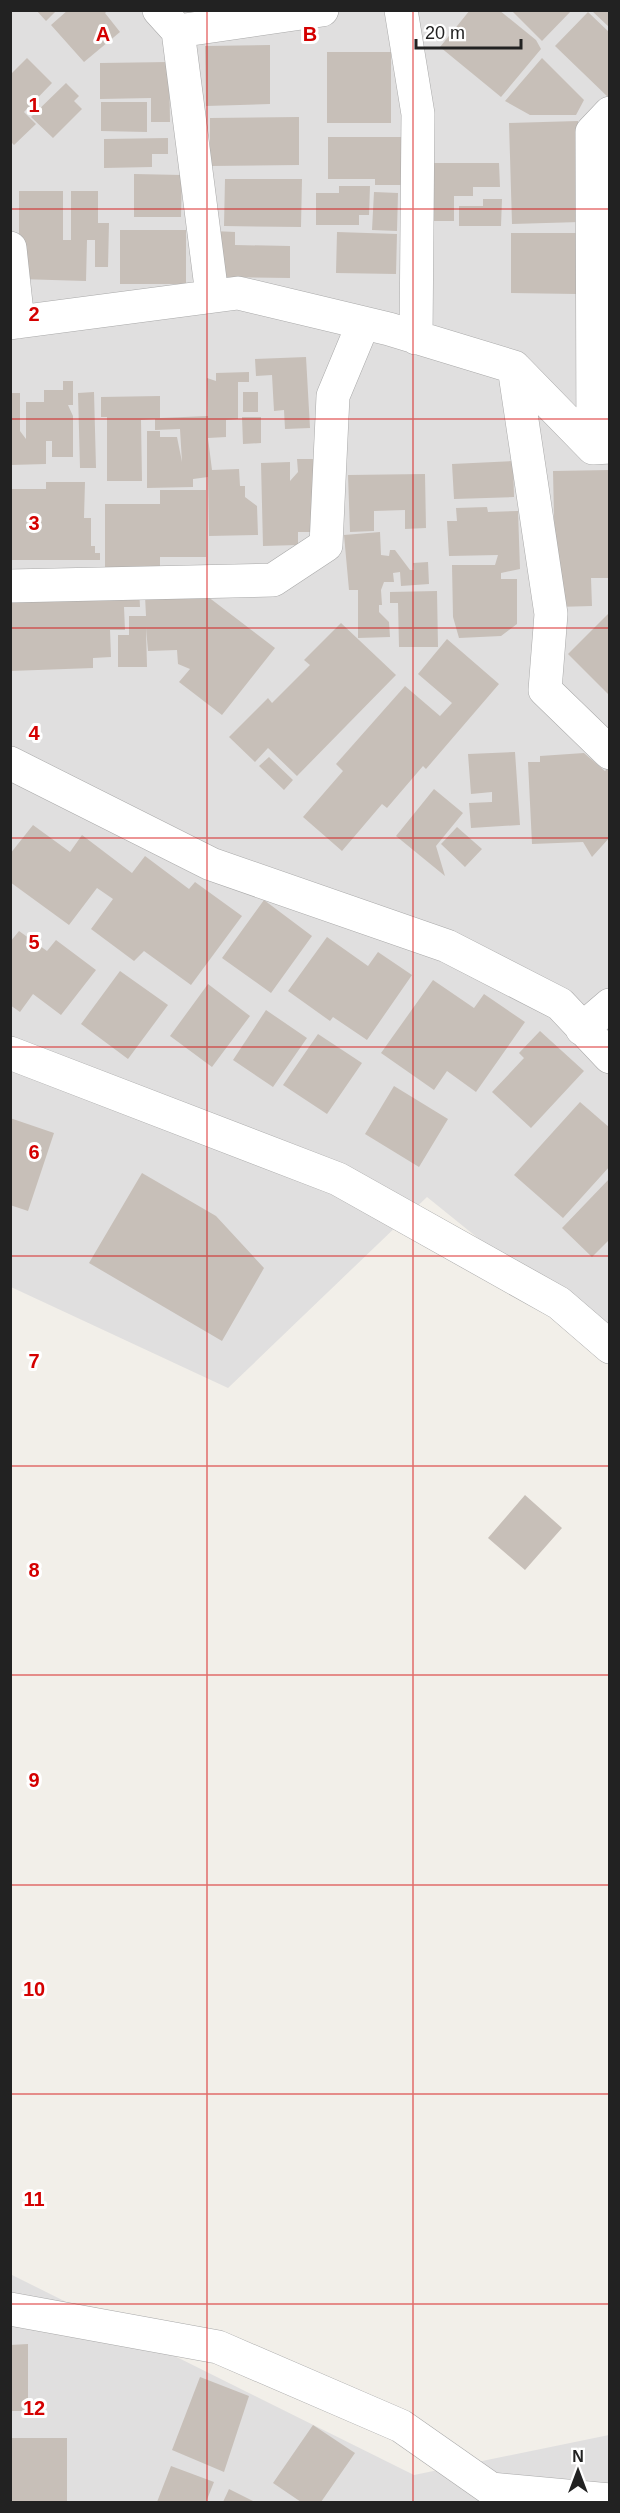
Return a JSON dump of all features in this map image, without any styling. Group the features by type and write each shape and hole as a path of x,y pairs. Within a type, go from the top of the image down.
{"street":[{"path":"212,296 169,21 322,10"},
{"path":"401,10 418,114 416,338"},
{"path":"601,448 592,132 609,113"},
{"path":"10,248 14,322 238,293 416,338 514,367 601,448"},
{"path":"10,586 273,580 326,545 333,396 363,324"},
{"path":"514,367 551,614 544,690 609,753"},
{"path":"10,763 211,864 447,946 560,1004 609,1057"},
{"path":"582,1029 609,1005"},
{"path":"10,1053 338,1179 559,1303 609,1347"},
{"path":"10,2309 218,2347 401,2426 479,2496 609,2500"}],"shaded area":[{"path":"11,11 609,11 609,1344 427,1197 228,1388 11,1287"},
{"path":"10,2274 414,2475 609,2435 609,2502 11,2502"}],"building":[{"path":"36,10 57,10 46,21"},
{"path":"68,10 108,10 105,13 120,32 84,62 51,25"},
{"path":"470,10 499,10 536,40 541,49 501,97 440,47"},
{"path":"511,10 572,10 542,41"},
{"path":"591,10 610,10 610,28"},
{"path":"588,12 610,33 610,99 555,46"},
{"path":"270,45 270,104 206,106 205,46"},
{"path":"327,52 391,52 391,123 327,123"},
{"path":"27,58 52,83 24,112 36,124 14,145 10,141 10,75"},
{"path":"542,58 584,100 576,115 530,115 505,101"},
{"path":"169,62 170,122 151,122 151,98 100,99 100,63"},
{"path":"66,83 79,96 74,101 82,109 53,138 31,117"},
{"path":"101,102 147,102 147,132 101,131"},
{"path":"299,117 299,165 210,166 210,118"},
{"path":"578,121 580,222 512,224 509,123"},
{"path":"328,137 403,137 402,185 375,185 375,179 328,179"},
{"path":"168,138 168,154 152,154 152,167 104,168 104,139"},
{"path":"420,163 499,163 500,187 473,187 473,196 454,196 454,221 421,221"},
{"path":"134,174 182,175 181,217 134,217"},
{"path":"225,179 302,179 301,227 224,226"},
{"path":"339,186 370,186 369,215 359,215 359,225 316,225 316,193 339,193"},
{"path":"19,191 63,191 63,240 71,240 71,191 98,191 98,223 109,223 108,267 95,267 95,240 87,240 86,281 19,279"},
{"path":"374,192 398,193 397,231 372,230"},
{"path":"483,199 502,199 501,226 459,226 459,206 483,206"},
{"path":"120,230 186,230 186,284 120,284"},
{"path":"214,231 235,232 235,245 290,246 290,278 214,277"},
{"path":"337,232 397,234 396,274 336,273"},
{"path":"511,233 576,233 576,294 511,293"},
{"path":"306,357 310,428 285,429 284,410 274,411 272,375 256,376 255,359"},
{"path":"249,372 249,382 238,382 238,419 226,420 226,437 208,438 212,470 239,469 240,486 245,486 245,497 257,506 258,535 209,536 208,477 193,479 193,487 147,488 147,431 160,431 160,437 177,437 182,462 180,429 155,430 155,419 141,420 142,481 107,481 107,417 101,417 101,397 160,396 160,418 208,416 207,378 216,381 216,373"},
{"path":"63,381 73,381 73,405 68,405 73,416 73,457 52,457 52,441 46,441 46,464 10,465 10,393 20,393 20,431 26,439 26,402 44,402 44,390 63,390"},
{"path":"94,392 96,468 80,468 78,393"},
{"path":"243,392 258,392 258,412 243,412"},
{"path":"242,417 261,417 261,443 243,444"},
{"path":"297,459 313,459 315,532 298,532 298,545 263,546 261,463 290,462 290,481 298,472"},
{"path":"513,461 514,497 454,499 452,464"},
{"path":"610,470 610,578 591,578 592,606 556,607 553,471"},
{"path":"425,474 426,528 405,529 405,510 374,511 374,531 350,532 348,475"},
{"path":"46,482 85,482 84,518 91,518 91,546 95,546 95,553 100,553 100,560 10,560 10,489 46,489"},
{"path":"160,490 206,490 206,557 160,557 160,576 105,576 105,504 160,504"},
{"path":"487,507 488,512 518,511 520,569 501,573 501,579 517,579 517,624 501,636 459,638 453,617 452,565 495,565 498,555 449,556 447,521 457,521 456,508"},
{"path":"380,532 381,555 389,556 390,550 395,550 410,570 414,570 413,563 428,562 429,584 401,586 400,572 393,573 394,582 384,582 381,590 382,605 379,605 379,612 389,622 390,637 358,638 358,590 349,590 344,535"},
{"path":"139,587 140,607 124,607 125,630 110,630 111,657 93,658 93,668 10,671 10,602"},
{"path":"437,591 438,647 399,647 398,603 390,603 390,592"},
{"path":"203,593 275,648 222,715 179,682 190,669 178,664 177,650 148,651 146,628 147,667 118,667 118,635 129,635 129,616 146,616 145,596"},
{"path":"610,612 610,696 568,654"},
{"path":"341,623 396,675 297,776 268,748 255,762 229,737 268,698 272,703 310,665 304,660"},
{"path":"447,639 499,684 426,769 423,766 387,808 382,804 342,851 303,817 343,771 336,764 405,686 440,716 452,703 418,674"},
{"path":"515,752 520,825 471,828 469,803 492,802 492,792 471,794 468,754"},
{"path":"584,753 605,771 610,766 610,837 592,857 583,842 532,844 528,762 540,762 540,756"},
{"path":"269,757 293,780 284,790 259,766"},
{"path":"434,789 463,813 436,846 445,876 396,836"},
{"path":"33,825 70,852 82,835 132,873 145,856 189,889 195,882 242,916 191,985 144,951 134,961 91,929 113,899 97,888 69,925 10,882 10,854"},
{"path":"457,827 482,849 465,867 441,844"},
{"path":"264,900 312,936 271,993 222,958"},
{"path":"19,931 47,951 56,940 96,970 61,1015 33,994 20,1012 10,1005 10,942"},
{"path":"327,937 368,966 378,952 412,975 367,1040 333,1017 330,1021 288,991"},
{"path":"120,971 168,1005 128,1059 81,1024"},
{"path":"433,980 474,1008 484,994 525,1022 476,1092 447,1071 434,1090 381,1053"},
{"path":"208,984 250,1016 212,1067 170,1036"},
{"path":"266,1010 307,1038 273,1087 233,1060"},
{"path":"540,1031 584,1071 531,1128 492,1092 524,1058 519,1053"},
{"path":"318,1034 362,1063 327,1114 283,1085"},
{"path":"394,1086 448,1119 419,1167 365,1134"},
{"path":"580,1102 610,1128 610,1166 563,1218 514,1175"},
{"path":"10,1118 54,1133 28,1211 10,1205"},
{"path":"142,1173 216,1216 264,1268 222,1341 89,1263"},
{"path":"610,1178 610,1239 592,1257 562,1228"},
{"path":"525,1495 562,1528 525,1570 488,1538"},
{"path":"28,2344 28,2411 10,2411 10,2345"},
{"path":"200,2377 249,2396 224,2472 172,2450"},
{"path":"313,2425 355,2453 321,2502 301,2502 273,2483"},
{"path":"10,2438 67,2438 67,2502 10,2502"},
{"path":"171,2466 214,2482 206,2502 157,2502"},
{"path":"229,2489 255,2502 223,2502"}]}
